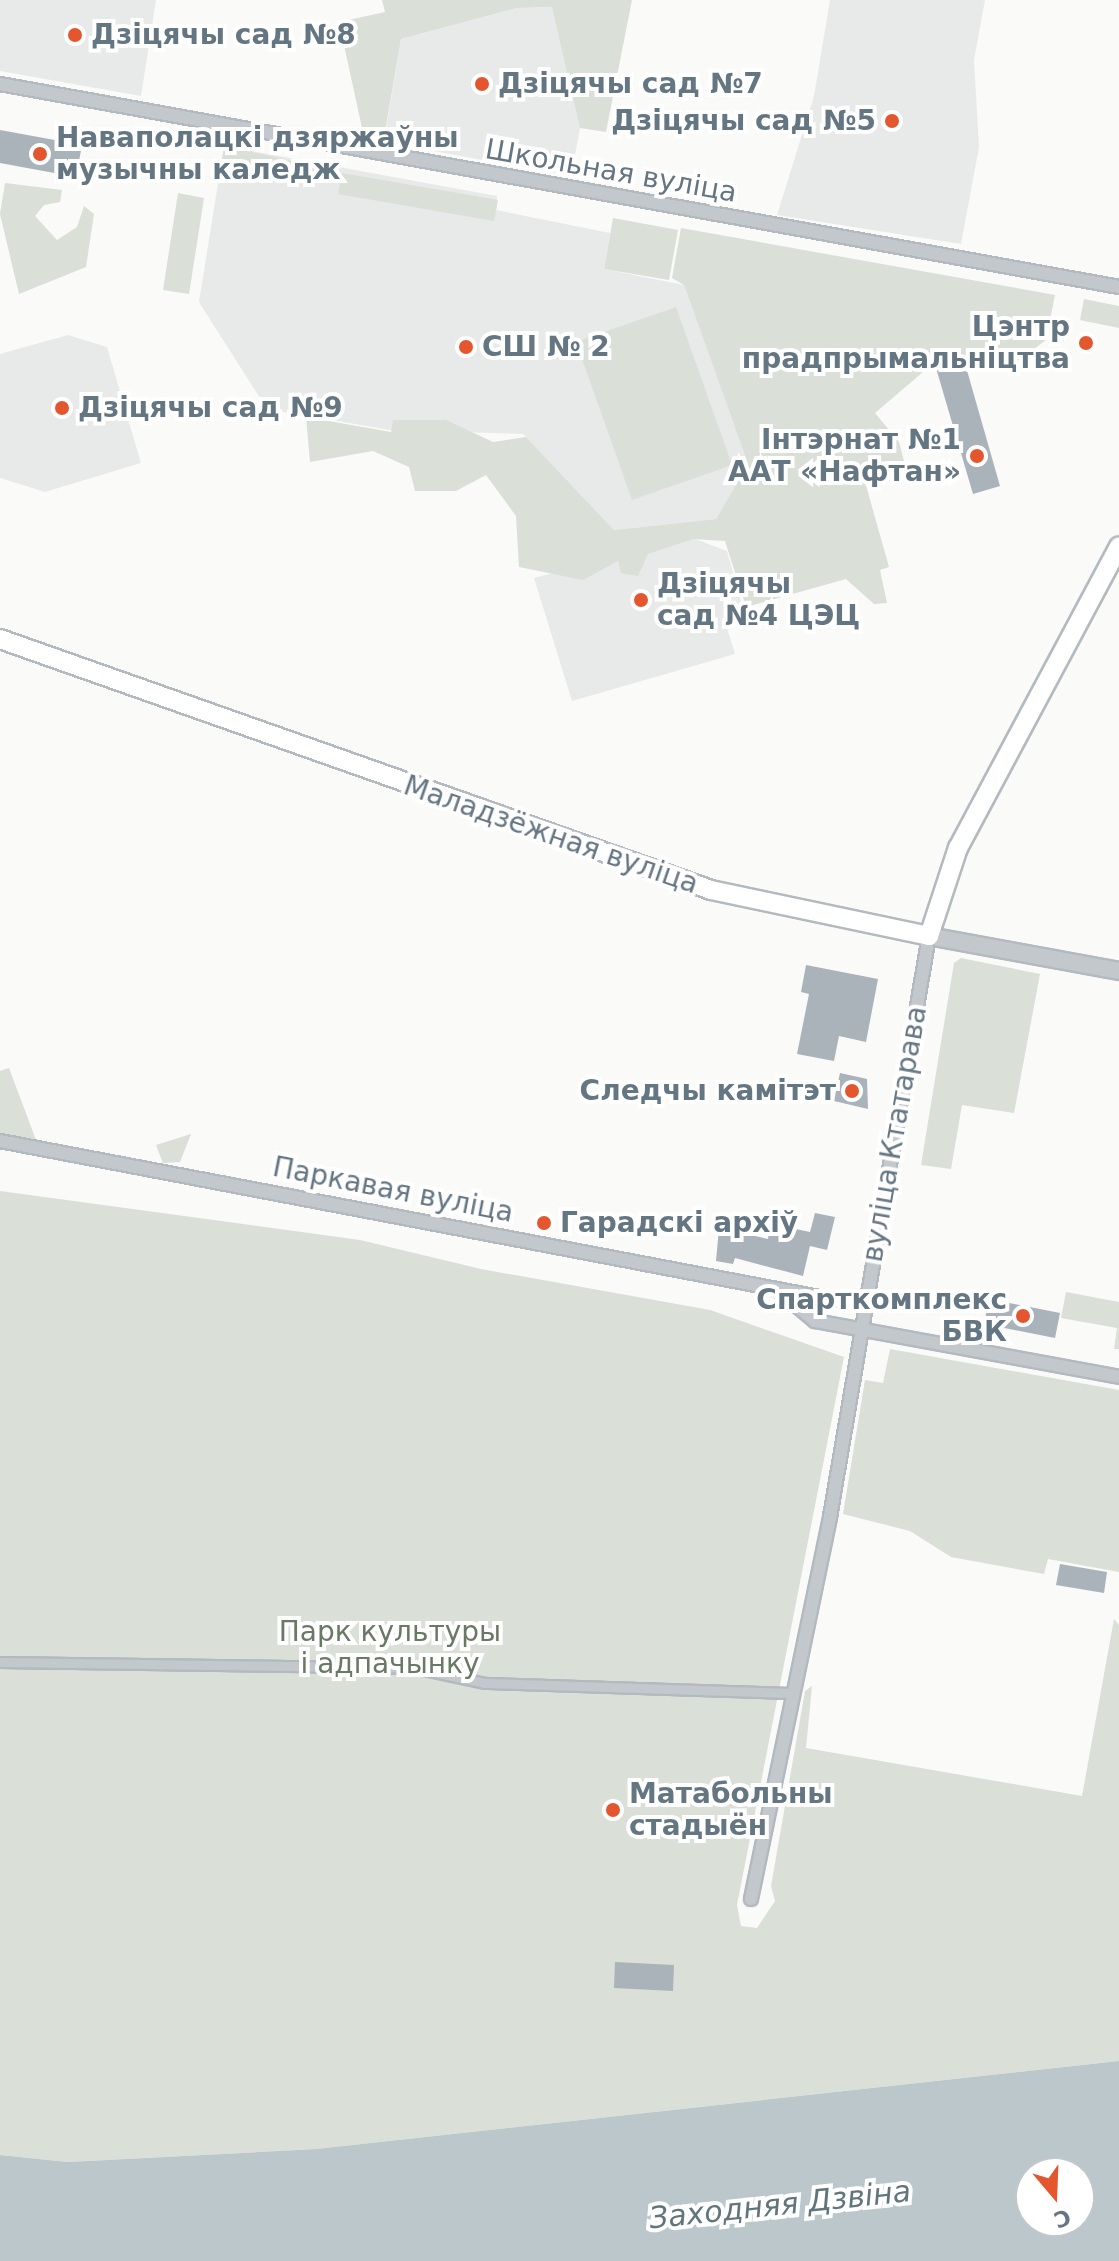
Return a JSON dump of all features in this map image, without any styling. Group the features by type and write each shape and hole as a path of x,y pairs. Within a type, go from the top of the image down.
{"main road":[{"name":"вуліца Ктатарава","path":"929,936 958,848 1119,546"},
{"name":"Маладзёжная вуліца","path":"0,639 711,890 929,936"}],"street":[{"name":"Школьная вуліца","path":"0,84 1119,287"},
{"name":"Маладзёжная вуліца","path":"929,936 1119,971"},
{"name":"вуліца Ктатарава","path":"751,1899 793,1693 860,1331 929,936"},
{"name":"Паркавая вуліца","path":"0,1141 834,1300"},
{"name":"Паркавая вуліца","path":"777,1290 815,1321 1119,1377"},
{"path":"0,1662 415,1668 485,1683 793,1693"}],"shaded area":[{"name":"Дзіцячы сад №8","path":"0,0 156,0 141,96 0,71"},
{"name":"Дзіцячы сад №5","path":"830,0 985,0 974,60 979,147 961,244 777,215 814,96"},
{"name":"Дзіцячы сад №7","path":"553,7 580,128 571,176 384,142 401,39 517,8"},
{"name":"СШ № 2","path":"224,146 497,196 496,210 610,233 604,269 684,285 748,464 716,519 614,530 523,434 390,430 267,409 199,302"},
{"name":"Дзіцячы сад №9","path":"68,335 107,347 141,463 45,492 0,478 0,354"},
{"name":"Дзіцячы сад №4 ЦЭЦ","path":"690,537 727,551 747,622 727,628 735,654 572,701 534,578"}],"green space":[{"path":"382,0 632,0 606,132 580,128 552,7 517,8 401,39 385,132 362,128 339,22 385,12"},
{"path":"224,146 325,168 323,178 222,161"},
{"path":"342,173 498,200 494,221 338,194"},
{"path":"5,183 62,190 60,202 44,205 35,216 57,240 77,227 84,206 94,214 86,267 19,294 0,214"},
{"path":"178,193 204,198 189,294 163,290"},
{"path":"613,218 678,230 669,280 604,269"},
{"path":"681,228 1055,295 1046,340 1026,355 1023,368 997,364 973,371 966,355 930,366 875,413 899,442 906,469 865,482 889,567 880,570 887,603 874,604 846,579 746,607 725,541 693,539 648,554 638,576 621,573 618,561 583,580 519,567 516,516 486,475 456,491 415,491 409,467 373,451 310,462 306,417 391,432 393,420 446,420 493,442 526,437 614,530 716,519 748,464 684,285 672,278"},
{"path":"1084,299 1119,306 1119,328 1080,320"},
{"path":"676,307 732,465 632,500 576,342"},
{"path":"961,958 1040,974 1014,1113 962,1105 951,1169 921,1165 954,963"},
{"path":"9,1068 36,1140 0,1134 0,1071"},
{"path":"191,1134 180,1162 163,1163 156,1145"},
{"name":"Парк культуры і адпачынку","path":"0,1191 360,1240 481,1269 710,1310 844,1357 737,1905 741,1926 757,1928 775,1901 771,1886 805,1691 812,1686 806,1748 1082,1796 1114,1619 1119,1625 1119,2061 316,2149 68,2162 0,2155"},
{"path":"1066,1292 1119,1302 1119,1349 1114,1349 1117,1328 1061,1318"},
{"path":"890,1349 1119,1390 1119,1572 1048,1559 1044,1574 951,1557 910,1531 843,1514 865,1380 883,1383"}],"water":[{"name":"Заходняя Дзвіна","path":"1119,2061 1119,2261 0,2261 0,2155 68,2162 316,2149"}],"building":[{"name":"Наваполацкі дзяржаўны музычны каледж","path":"0,130 82,145 76,177 0,163"},
{"name":"Інтэрнат №1 ААТ «Нафтан»","path":"964,360 1000,486 973,494 936,368"},
{"path":"806,965 878,979 866,1042 839,1036 834,1061 797,1054 809,994 801,992"},
{"name":"Следчы камітэт","path":"840,1073 867,1079 868,1109 834,1101"},
{"path":"815,1213 835,1217 827,1250 810,1246 803,1276 735,1258 733,1264 716,1261 719,1228 768,1239 769,1231 789,1236 791,1228 810,1232"},
{"name":"Спарткомплекс БВК","path":"989,1299 1060,1313 1055,1338 984,1324"},
{"path":"1060,1564 1107,1572 1104,1593 1056,1585"},
{"path":"615,1962 674,1965 673,1991 614,1988"}],"place":[{"name":"Дзіцячы сад №8","path":"75,35"},
{"name":"Дзіцячы сад №7","path":"482,84"},
{"name":"Дзіцячы сад №5","path":"892,121"},
{"name":"Наваполацкі дзяржаўны музычны каледж","path":"40,154"},
{"name":"Цэнтр прадпрымальніцтва","path":"1086,343"},
{"name":"СШ № 2","path":"466,347"},
{"name":"Дзіцячы сад №9","path":"62,408"},
{"name":"Інтэрнат №1 ААТ «Нафтан»","path":"977,456"},
{"name":"Дзіцячы сад №4 ЦЭЦ","path":"641,600"},
{"name":"Следчы камітэт","path":"852,1091"},
{"name":"Гарадскі архіў","path":"544,1223"},
{"name":"Спарткомплекс БВК","path":"1023,1316"},
{"name":"Матабольны стадыён","path":"613,1810"}]}
